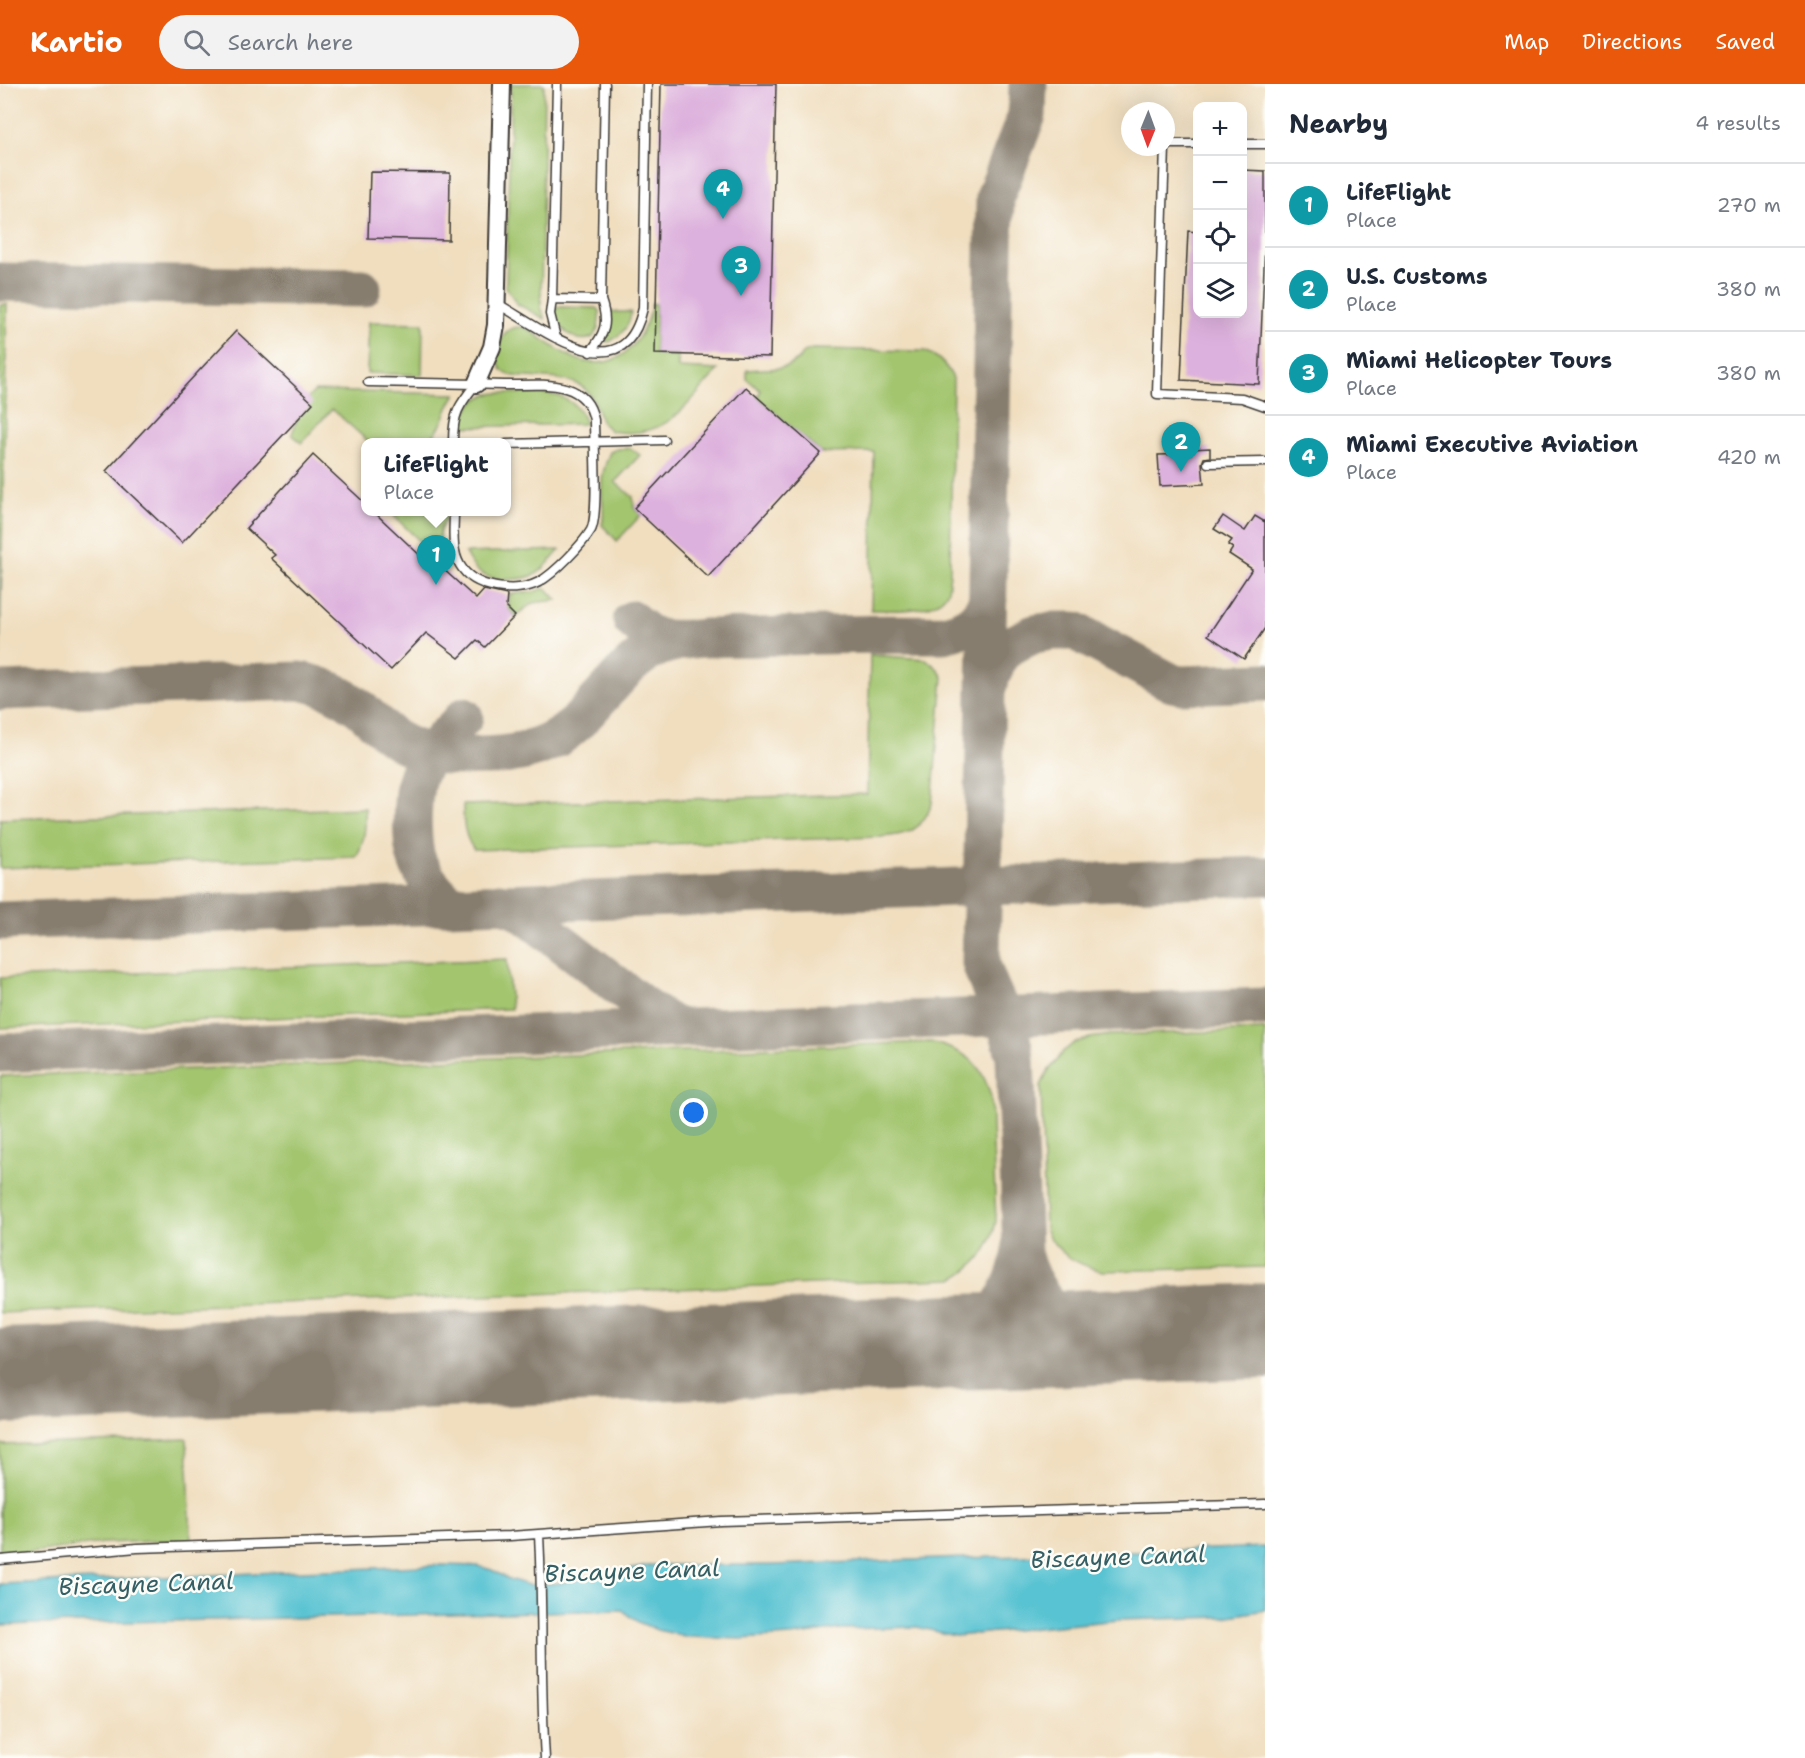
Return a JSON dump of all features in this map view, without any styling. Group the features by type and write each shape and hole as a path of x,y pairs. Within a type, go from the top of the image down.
{"street":[{"path":"476,384 492,347 498,304 502,84"}],"lane":[{"path":"556,338 550,314 557,84"},
{"path":"590,352 604,330 605,312 602,300 605,84"},
{"path":"498,304 556,338 590,352 605,352 628,343 636,332 643,308 646,84"},
{"path":"1175,145 1193,144"},
{"path":"1247,144 1265,144"},
{"path":"1166,156 1157,394 1242,398 1265,406"},
{"path":"552,299 602,300"},
{"path":"368,382 543,384 565,387 578,393 592,410 595,514 591,530 547,577 526,586 497,587 477,581 459,565 454,551 454,516"},
{"path":"453,438 453,422 457,410 476,384"},
{"path":"511,444 664,440"},
{"path":"1208,463 1265,462"},
{"path":"0,1560 137,1548 539,1534 721,1521 1265,1504"},
{"path":"539,1534 545,1758"}],"green space":[{"path":"511,84 544,84 541,307 545,319 517,304 506,287"},
{"path":"652,303 656,304 655,354 678,355 678,368 718,370 684,408 661,426 630,433 611,431 601,421 592,397 580,386 559,379 509,375 500,367 498,351 500,343 509,330 516,327 526,328 560,351 582,361 596,363 609,361 620,356 638,339 649,316"},
{"path":"7,304 0,655 0,305"},
{"path":"558,307 597,308 600,311 598,328 593,337 580,339 568,334 556,317 555,311"},
{"path":"610,312 631,312 624,330 609,342 605,341"},
{"path":"369,322 423,323 422,375 367,373"},
{"path":"812,349 924,351 941,362 953,378 950,575 948,590 936,603 914,609 871,610 874,452 821,453 757,397 761,391 747,379 747,370 786,367 804,352"},
{"path":"315,391 456,394 431,438 365,438 332,409 301,443 292,434 303,405"},
{"path":"498,393 537,393 561,397 572,403 586,424 463,427 466,413 473,403 483,396"},
{"path":"630,448 640,455 615,482 633,497 634,508 641,515 617,541 602,525 604,514 602,478 610,452"},
{"path":"394,516 446,516 440,531 439,553 432,553"},
{"path":"560,550 536,574 510,579 489,577 481,573 473,566 465,553"},
{"path":"547,589 557,600 533,603 515,616 508,609 510,594"},
{"path":"870,655 926,659 937,668 943,677 932,804 923,821 912,830 898,835 880,837 474,850 468,839 463,805 867,794"},
{"path":"365,808 364,834 356,857 0,868 0,819"},
{"path":"507,959 511,1009 0,1028 0,978"},
{"path":"1265,1030 1265,1267 1102,1271 1084,1265 1061,1251 1045,1229 1041,1086 1046,1074 1064,1051 1074,1043 1111,1035"},
{"path":"931,1042 963,1054 971,1060 982,1075 991,1097 996,1221 994,1231 982,1255 970,1268 953,1279 0,1313 0,1076"},
{"path":"187,1439 191,1540 103,1543 0,1556 0,1445"}],"water":[{"name":"Biscayne Canal","path":"1265,1547 1265,1610 1224,1617 1118,1620 955,1636 917,1627 841,1629 791,1636 740,1639 689,1637 657,1630 638,1622 622,1610 0,1625 0,1584 444,1565 478,1566 528,1585 559,1583 652,1565 771,1565"}],"building":[{"path":"661,84 776,84 770,357 655,354"},
{"path":"1247,170 1265,171 1265,244 1259,384 1181,380 1188,231 1193,232 1193,318 1247,318"},
{"path":"370,172 450,173 449,240 368,238"},
{"path":"236,331 313,403 182,543 106,471"},
{"path":"746,387 821,453 708,577 634,508"},
{"path":"1210,448 1210,457 1204,458 1202,463 1204,484 1160,486 1158,455 1191,454 1191,449"},
{"path":"313,455 361,499 361,516 378,516 426,561 430,557 476,599 484,590 507,595 506,607 515,616 485,647 477,640 459,658 426,633 391,670 271,558 275,555 246,528"},
{"path":"1223,516 1245,531 1255,516 1265,522 1265,628 1244,659 1208,635 1252,569 1229,554 1233,548 1228,545 1232,540 1214,529"}],"taxiway":[{"path":"940,1343 972,1329 995,1311 1011,1286 1022,1253 1015,1057 1009,1031 981,963 995,197 1027,115 1028,84"},
{"path":"0,282 362,288"},
{"path":"0,691 300,681 338,694 363,711 391,735 412,747 447,755 494,756 522,752 561,736 582,718 632,664 651,651 671,643 720,637 944,634 959,630 971,623 988,600"},
{"path":"632,620 646,632 657,637 688,639"},
{"path":"987,687 998,658 1008,647 1034,634 1053,631 1075,631 1172,683 1181,685 1265,682"},
{"path":"450,904 435,890 417,860 412,828 413,801 417,777 424,763 464,717"},
{"path":"0,921 1265,876"},
{"path":"499,902 519,910 652,1012 682,1028"},
{"path":"0,1053 1265,1007"},
{"path":"1022,1253 1033,1283 1050,1305 1072,1323 1100,1337"}],"runway":[{"path":"0,1376 1265,1331"}],"place":[{"name":"Miami Executive Aviation","path":"723,219"},
{"name":"Miami Helicopter Tours","path":"741,296"},
{"name":"U.S. Customs","path":"1181,472"},
{"name":"LifeFlight","path":"436,585"}]}
